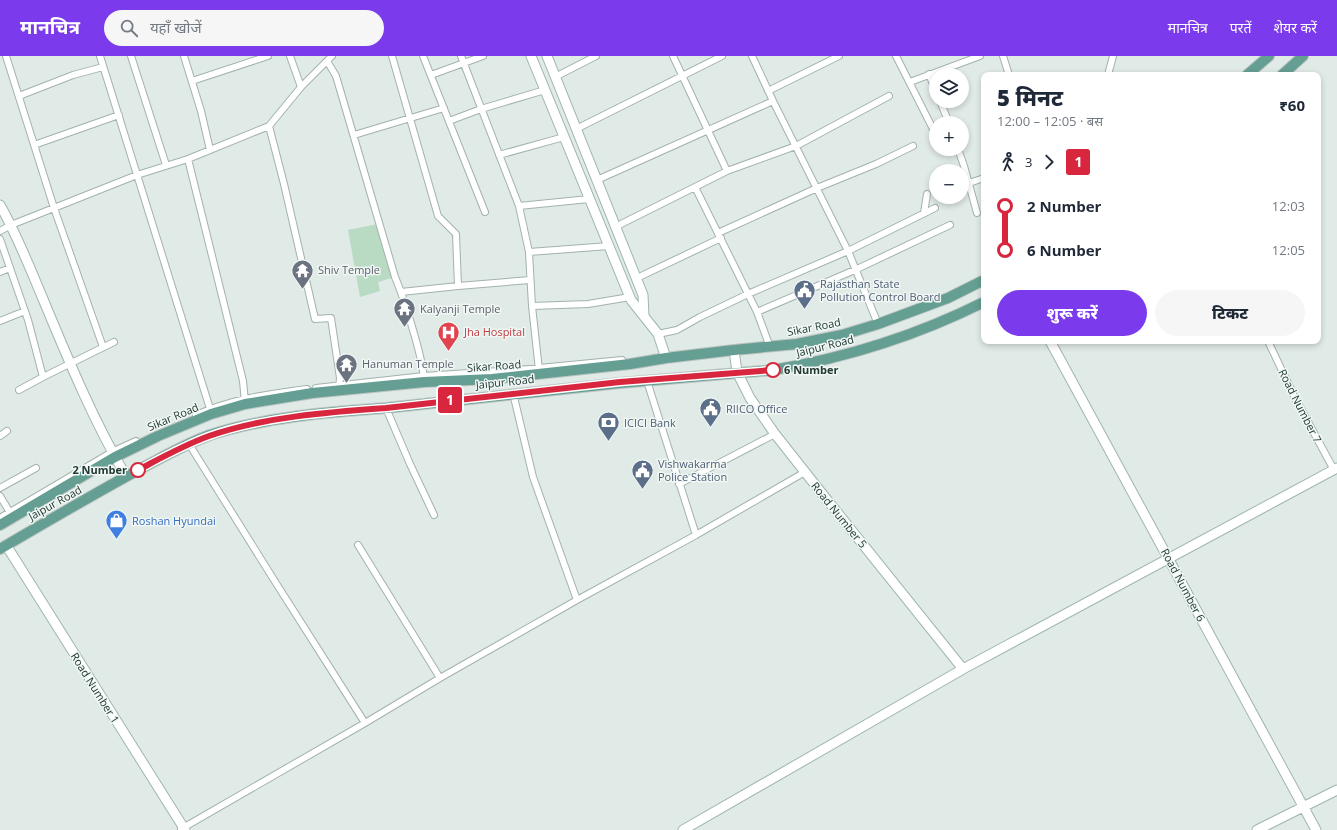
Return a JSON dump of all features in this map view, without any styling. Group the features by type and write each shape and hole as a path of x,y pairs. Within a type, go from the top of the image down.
{"main road":[{"path":"1250,72 1269,56"},
{"path":"1285,72 1303,56"},
{"name":"Sikar Road","path":"0,525 11,515 114,455 211,411 245,401 312,393 339,388 424,379 492,379 539,371 630,364 666,358 796,344 878,324 948,298 981,282"},
{"name":"Jaipur Road","path":"3,547 126,476 189,444 239,427 288,418 353,410 386,408 513,393 773,370 836,357 914,332 943,321 981,303"}],"street":[{"path":"6,56 54,208 104,347"},
{"path":"100,56 211,411"},
{"path":"131,56 166,165"},
{"path":"184,56 201,111 210,150"},
{"path":"192,81 268,56"},
{"path":"290,56 301,87"},
{"path":"393,56 438,216 456,234 458,286"},
{"path":"424,56 485,212"},
{"path":"461,56 519,206 529,252 532,306 539,371"},
{"path":"431,75 483,56"},
{"path":"531,56 630,298 658,334 666,358"},
{"path":"546,56 643,295 644,316"},
{"path":"555,77 596,56"},
{"path":"673,56 727,171"},
{"path":"499,156 564,136 722,56"},
{"path":"752,56 857,269 878,324"},
{"path":"768,91 840,56"},
{"path":"896,56 929,121"},
{"path":"946,68 980,56"},
{"path":"1003,56 1008,72"},
{"path":"1109,72 1113,56"},
{"path":"0,231 11,225 137,175 210,150 269,126 301,87 329,58 336,76 395,277 401,292 423,368 424,379"},
{"path":"18,96 73,75 103,67"},
{"path":"910,82 929,74"},
{"path":"449,121 545,90"},
{"path":"604,235 617,229 621,224 727,171 796,146 889,96"},
{"path":"597,180 773,101"},
{"path":"354,135 444,108"},
{"path":"34,145 119,115"},
{"path":"269,126 284,184 315,320 331,318 340,378 339,388"},
{"path":"636,278 816,188 876,164 913,146"},
{"path":"188,158 241,374 245,401"},
{"path":"977,213 969,183 981,179"},
{"path":"695,187 757,312 770,347"},
{"path":"924,213 927,194"},
{"path":"519,206 589,199"},
{"path":"0,205 11,225 70,363 114,455 126,476"},
{"path":"658,334 677,330 748,294 848,251 935,208"},
{"path":"757,312 857,269 950,225"},
{"path":"0,239 25,311 43,377"},
{"path":"529,252 609,246"},
{"path":"0,272 10,268"},
{"path":"401,292 530,280"},
{"path":"532,306 588,304 630,298"},
{"path":"0,321 25,311"},
{"path":"19,390 114,342"},
{"name":"Road Number 6","path":"1052,344 1316,830"},
{"name":"Road Number 7","path":"1269,344 1294,396 1335,469"},
{"name":"Road Number 5","path":"734,350 737,372 750,398 775,434 963,669"},
{"path":"647,381 696,535"},
{"path":"513,393 533,478 577,600"},
{"path":"386,408 434,515"},
{"path":"0,436 7,431"},
{"path":"679,484 775,434"},
{"path":"189,444 365,723"},
{"path":"0,488 36,468"},
{"path":"683,830 963,669 1335,469"},
{"path":"183,829 440,678 577,600 696,535 805,472"},
{"path":"0,496 11,515 0,518"},
{"path":"358,545 440,678"},
{"name":"Road Number 1","path":"3,547 183,829"},
{"path":"1257,830 1337,790"}],"green space":[{"path":"378,224 395,277 378,282 380,291 360,297 348,230"}],"bus line":[{"name":"1","path":"138,470 189,444 209,436 239,427 288,418 620,382 773,370"}],"place":[{"name":"Shiv Temple","path":"303,290"},
{"name":"Rajasthan State Pollution Control Board","path":"804,310"},
{"name":"Kalyanji Temple","path":"405,328"},
{"name":"Jha Hospital","path":"448,352"},
{"name":"6 Number","path":"773,370"},
{"name":"Hanuman Temple","path":"347,384"},
{"name":"RIICO Office","path":"711,428"},
{"name":"ICICI Bank","path":"609,442"},
{"name":"2 Number","path":"138,470"},
{"name":"Vishwakarma Police Station","path":"642,490"},
{"name":"Roshan Hyundai","path":"116,540"}]}
